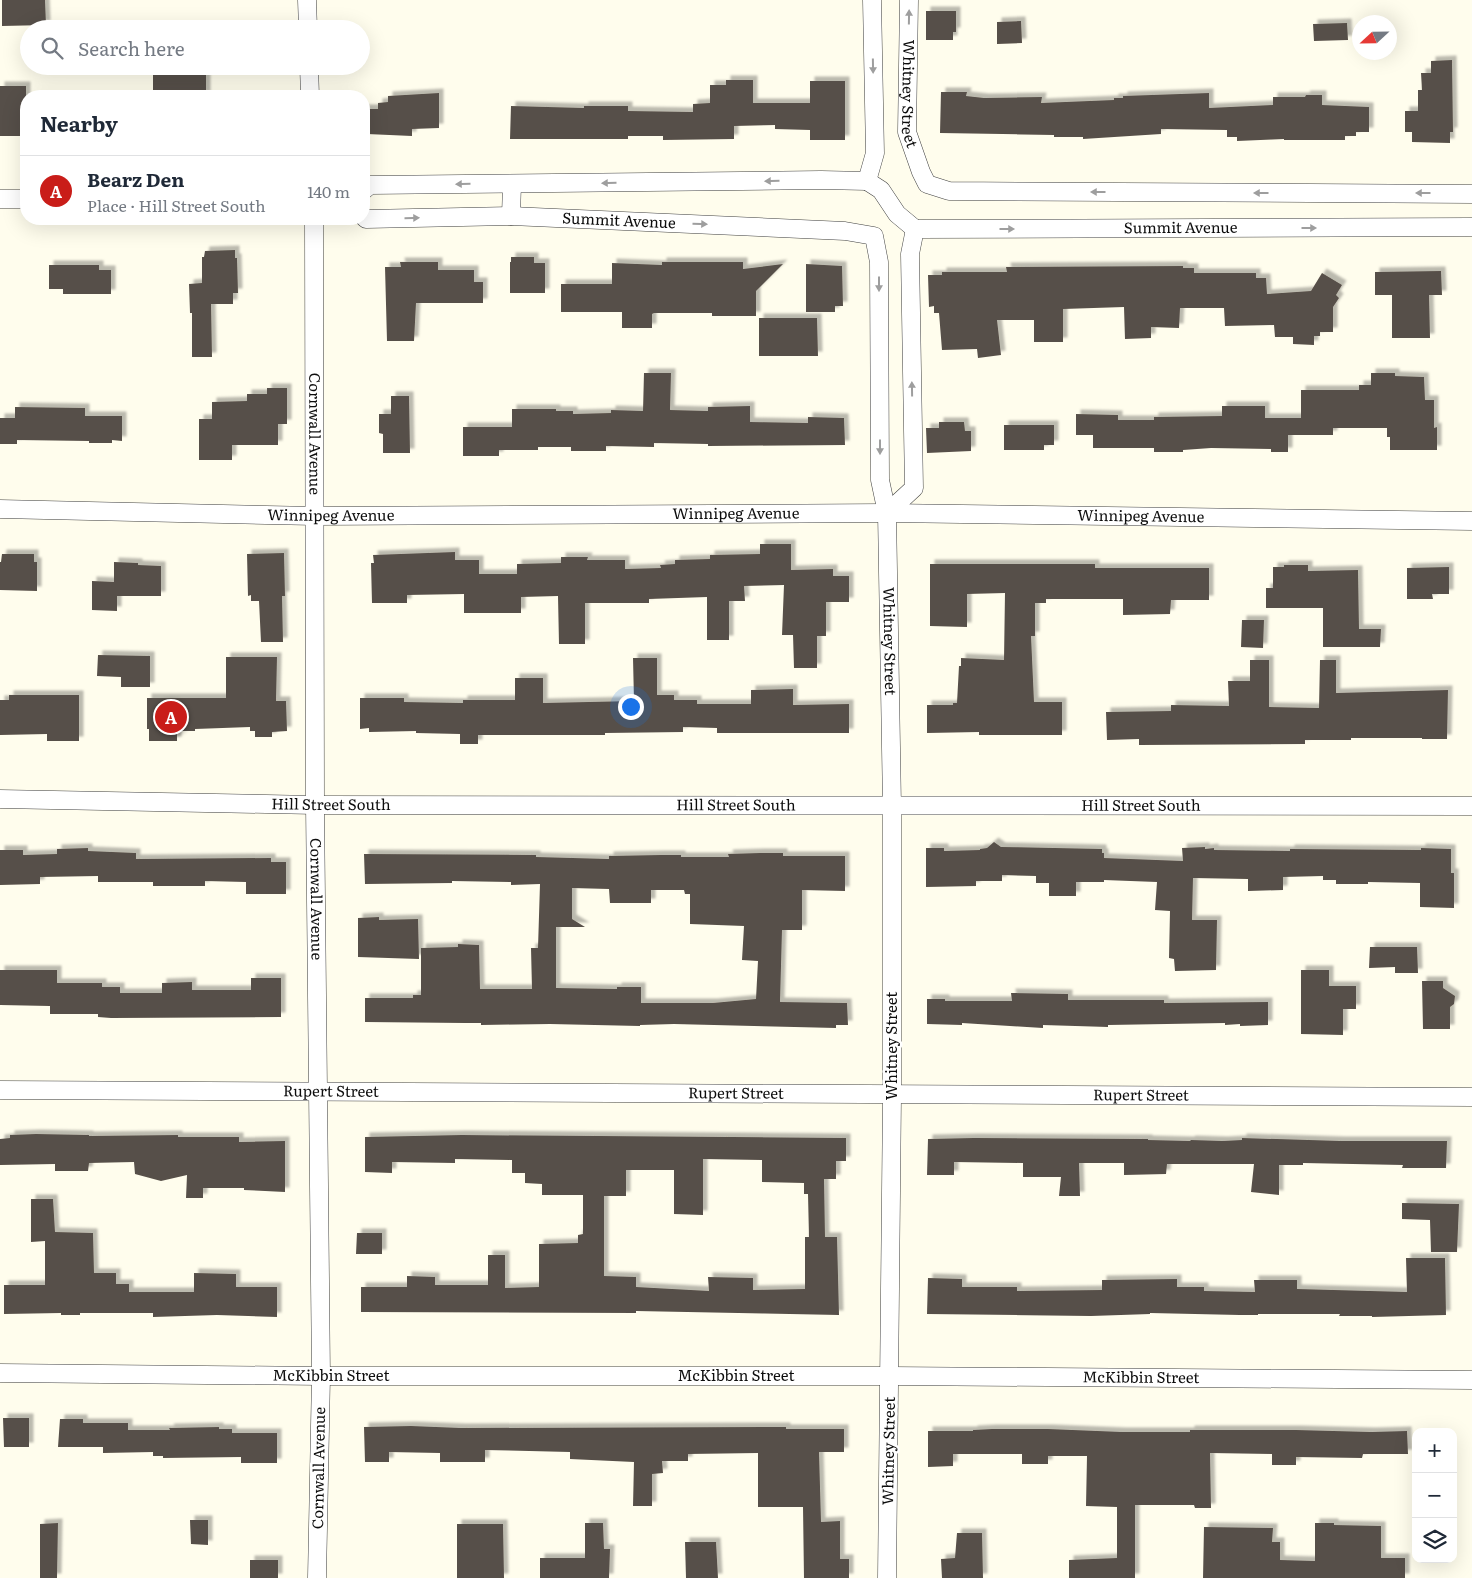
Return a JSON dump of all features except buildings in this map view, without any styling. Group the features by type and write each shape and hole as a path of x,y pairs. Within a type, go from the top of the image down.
{"street":[{"path":"307,0 308,20"},
{"path":"867,181 875,153 872,0"},
{"name":"Whitney Street","path":"909,0 907,132 920,172 928,184 949,191 1472,194"},
{"path":"309,75 310,90"},
{"path":"370,186 867,181 881,190 897,214 915,229 910,254 914,488 887,513"},
{"path":"511,216 512,184"},
{"path":"0,199 20,199"},
{"name":"Summit Avenue","path":"370,219 511,216 845,231 874,236"},
{"name":"Cornwall Avenue","path":"314,225 315,805 321,1376 317,1578"},
{"name":"Summit Avenue","path":"915,229 1472,227"},
{"name":"Whitney Street","path":"874,236 879,262 880,480 887,513 892,806 892,1096 887,1578"},
{"name":"Winnipeg Avenue","path":"0,509 315,516 887,513 1472,521"},
{"name":"Hill Street South","path":"0,799 315,805 1472,806"},
{"name":"Rupert Street","path":"0,1090 1472,1098"},
{"name":"McKibbin Street","path":"0,1373 1472,1380"}],"place":[{"name":"Bearz Den","path":"171,717"}]}
